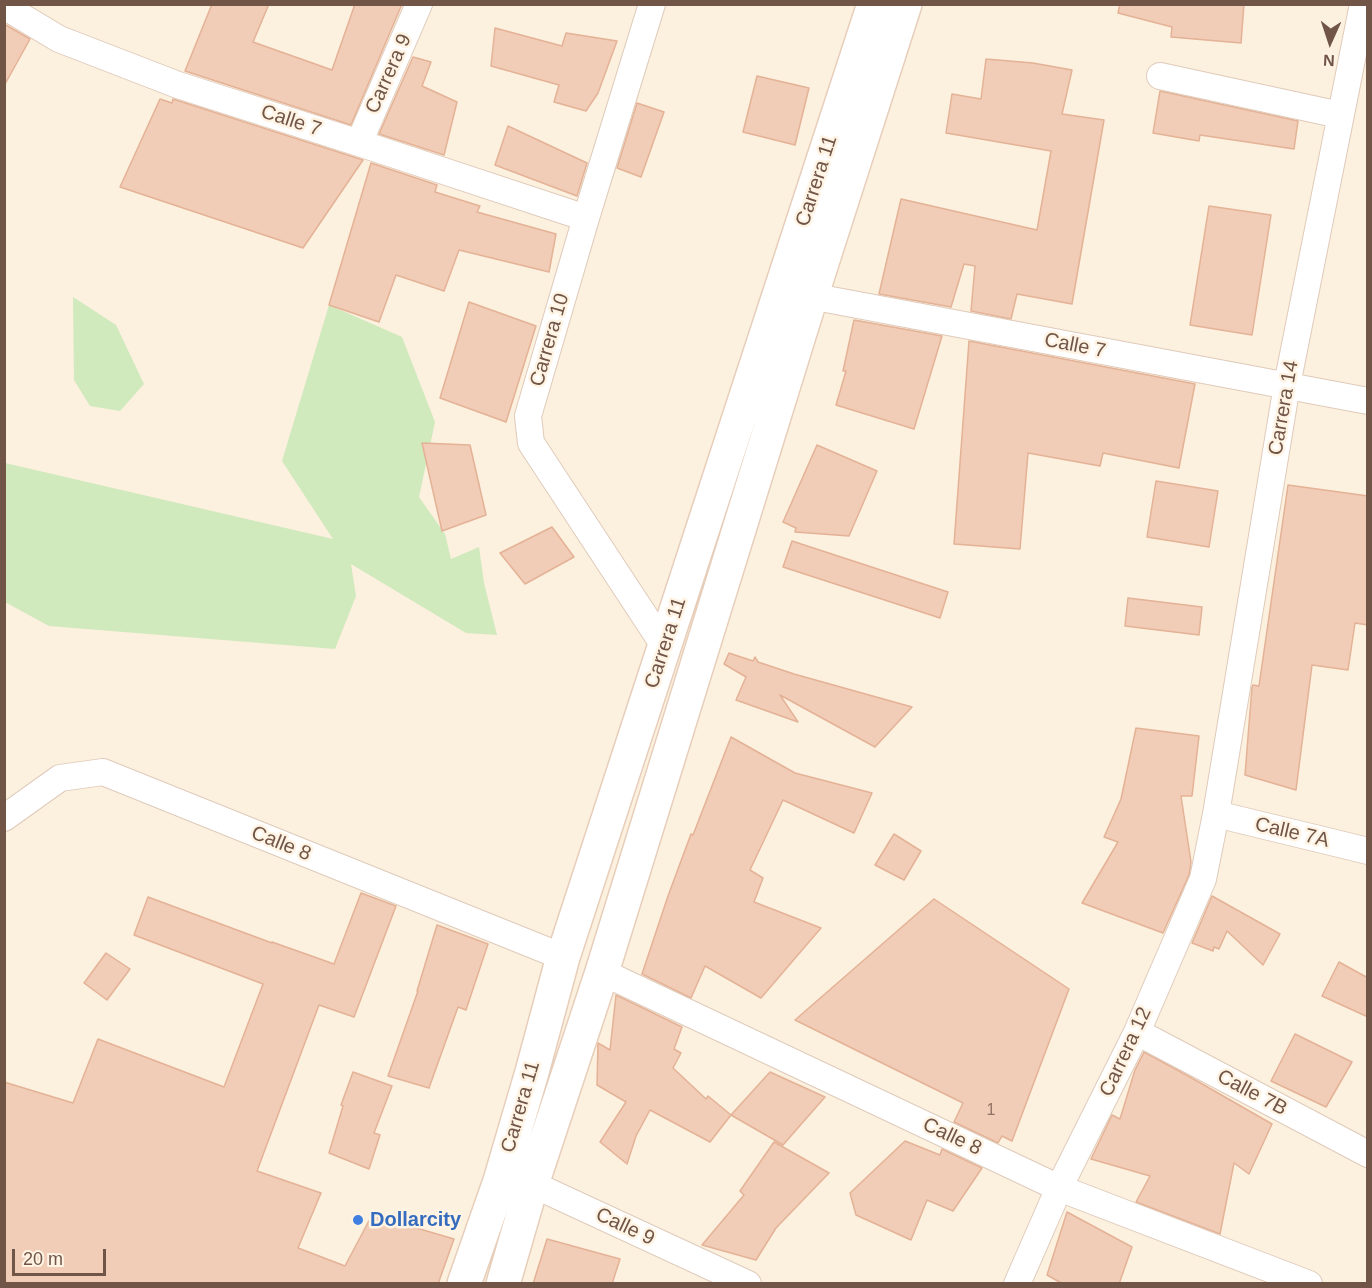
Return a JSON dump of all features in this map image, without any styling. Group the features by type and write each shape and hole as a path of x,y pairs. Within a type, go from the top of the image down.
{"main road":[{"name":"Carrera 11","path":"503,1284 532,1184 602,972 797,294 874,4"},
{"name":"Carrera 11","path":"464,1284 500,1181 563,957 665,646 905,4"}],"street":[{"name":"Carrera 9","path":"359,143 419,4"},
{"name":"Carrera 10","path":"652,4 528,416 531,443 665,646"},
{"name":"Carrera 14","path":"1216,814 1287,386 1363,4"},
{"name":"Calle 7","path":"4,6 59,39 178,85 586,218"},
{"path":"1160,76 1340,115"},
{"name":"Calle 7","path":"797,294 1368,400"},
{"name":"Calle 8","path":"4,818 60,778 103,772 563,957"},
{"name":"Calle 7A","path":"1216,814 1368,851"},
{"name":"Carrera 12","path":"1017,1284 1059,1188 1137,1032 1203,879 1216,814"},
{"name":"Calle 8","path":"602,972 1059,1188 1309,1284"},
{"name":"Calle 7B","path":"1137,1032 1368,1154"},
{"name":"Calle 9","path":"500,1181 512,1185 532,1184 748,1284"}],"green space":[{"path":"73,297 116,325 144,384 120,411 90,406 74,380"},
{"path":"329,305 402,337 435,422 419,497 445,534 451,559 479,547 484,583 497,635 466,633 351,564 356,596 335,649 49,626 5,602 5,463 333,539 282,461"}],"building":[{"path":"212,4 269,4 253,42 332,70 355,4 402,4 351,125 185,71"},
{"path":"1120,4 1244,4 1241,43 1171,37 1172,27 1118,13"},
{"path":"4,24 30,39 4,86"},
{"path":"495,28 562,46 566,33 617,41 598,93 586,111 554,102 559,85 491,66"},
{"path":"413,57 431,62 422,86 457,102 444,155 379,134"},
{"path":"986,59 1033,63 1072,70 1062,114 1104,120 1072,304 1017,294 1011,319 971,311 975,266 964,264 951,307 879,294 901,199 1037,230 1051,151 946,133 952,94 981,99"},
{"path":"757,76 809,88 795,145 743,132"},
{"path":"1160,91 1298,121 1294,149 1200,135 1199,141 1153,133"},
{"path":"160,99 172,103 173,99 363,160 303,248 120,187"},
{"path":"637,103 664,112 641,177 617,168"},
{"path":"508,126 587,163 577,196 495,165"},
{"path":"371,163 437,185 435,192 480,206 477,212 556,234 549,272 459,250 444,291 396,275 379,322 329,305"},
{"path":"1209,206 1271,215 1252,335 1190,325"},
{"path":"469,302 536,326 506,422 440,398"},
{"path":"854,320 942,336 914,429 836,405 846,371 843,371"},
{"path":"969,341 1195,384 1179,468 1103,453 1100,466 1028,453 1020,549 954,544"},
{"path":"422,443 470,445 486,515 442,531"},
{"path":"817,445 877,471 849,536 795,532 796,528 783,522"},
{"path":"1156,481 1218,491 1209,547 1147,537"},
{"path":"1288,485 1368,496 1368,625 1355,623 1348,670 1312,665 1296,790 1245,775 1252,687 1253,685 1259,686"},
{"path":"552,527 574,557 525,584 500,553"},
{"path":"792,541 948,592 940,618 783,567"},
{"path":"1128,598 1202,607 1199,635 1125,626"},
{"path":"729,653 753,661 755,657 758,662 794,674 912,707 875,747 780,695 798,722 736,700 746,677 724,664"},
{"path":"1136,728 1199,736 1192,796 1181,796 1191,862 1189,875 1163,933 1082,903 1118,842 1104,837 1121,799"},
{"path":"731,737 795,773 872,793 854,833 783,800 750,870 763,878 754,902 821,928 761,998 705,966 691,998 642,974 691,834 693,835"},
{"path":"894,834 921,851 904,880 875,865"},
{"path":"361,893 396,906 354,1017 319,1005 257,1171 321,1193 298,1248 345,1266 372,1215 454,1239 438,1284 4,1284 4,1082 73,1103 98,1039 224,1087 263,984 134,935 148,897 334,964"},
{"path":"1212,896 1280,934 1263,965 1227,931 1219,949 1214,947 1213,951 1192,943"},
{"path":"934,899 1069,989 1012,1141 1002,1136 998,1143 954,1122 963,1103 795,1020"},
{"path":"437,925 488,944 466,1010 458,1007 429,1088 388,1076 418,991"},
{"path":"106,953 130,969 107,1000 84,983"},
{"path":"1339,962 1368,978 1368,1017 1322,996"},
{"path":"616,995 682,1027 674,1049 681,1053 673,1068 706,1099 708,1096 731,1115 710,1142 650,1110 636,1136 627,1164 600,1142 626,1102 597,1085 598,1043 610,1050"},
{"path":"1295,1034 1352,1062 1326,1107 1271,1081"},
{"path":"1144,1052 1272,1124 1249,1174 1234,1163 1220,1234 1136,1202 1150,1176 1091,1159 1112,1115 1120,1119 1135,1070"},
{"path":"353,1072 392,1086 374,1133 380,1135 369,1169 329,1153 343,1106 341,1105"},
{"path":"770,1072 825,1097 783,1145 731,1115"},
{"path":"905,1141 940,1155 942,1149 982,1168 953,1211 927,1200 911,1240 856,1215 850,1193"},
{"path":"774,1142 829,1173 776,1228 756,1260 702,1245 744,1195 740,1191"},
{"path":"1067,1212 1132,1247 1119,1284 1063,1284 1047,1275"},
{"path":"547,1239 620,1259 612,1284 533,1284"}],"place":[{"name":"Dollarcity","path":"358,1220"}]}
